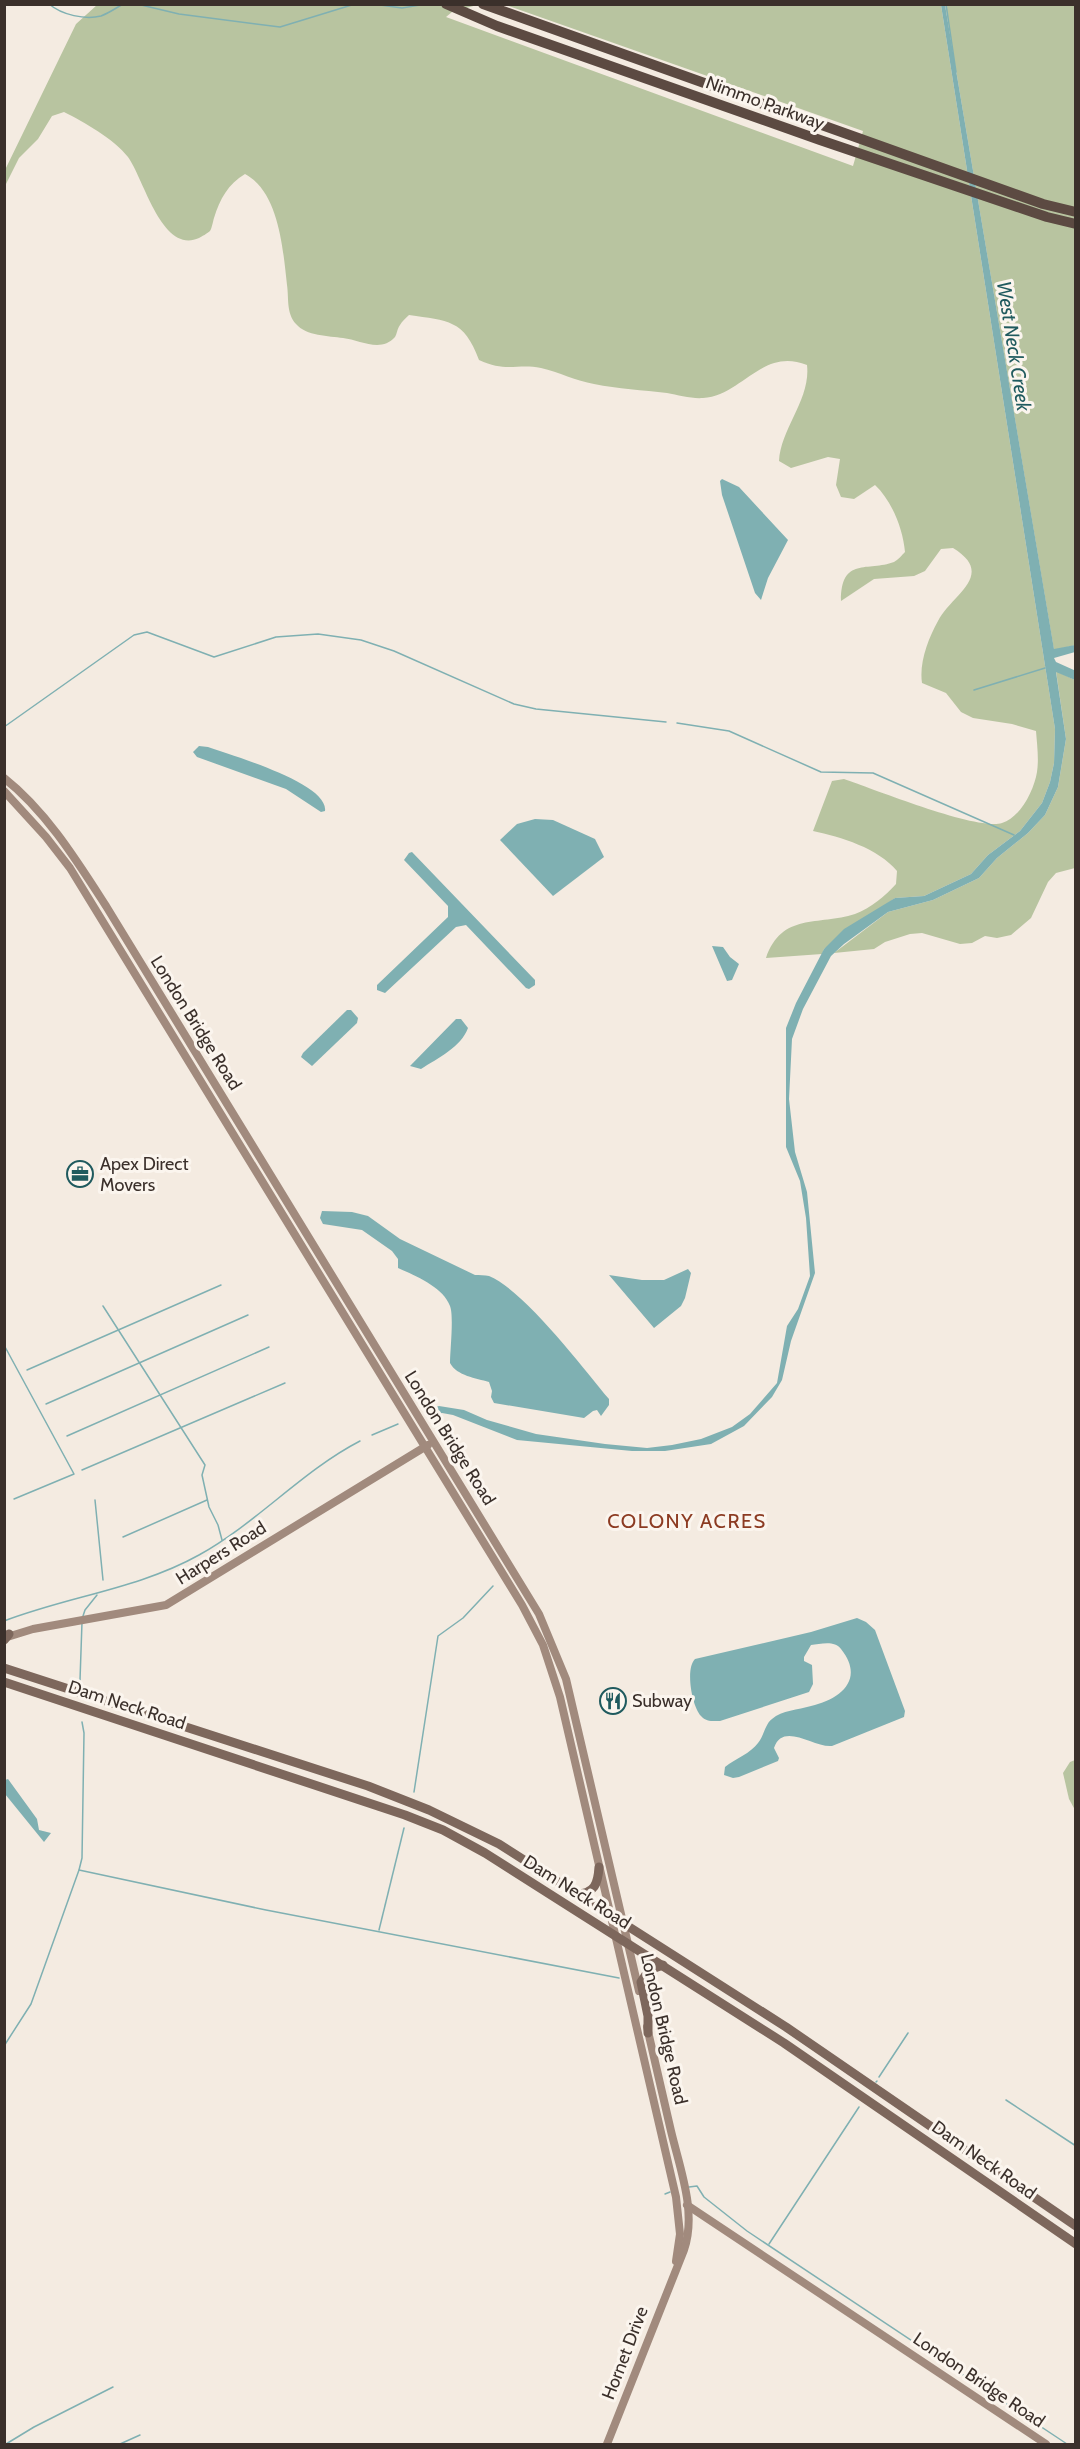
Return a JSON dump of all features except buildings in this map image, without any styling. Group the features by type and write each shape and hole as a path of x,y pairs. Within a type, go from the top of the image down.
{"highway":[{"name":"Nimmo Parkway","path":"483,4 1042,204 1076,212"},
{"name":"Nimmo Parkway","path":"451,6 497,26 860,153 1047,217 1076,224"}],"main road":[{"name":"London Bridge Road","path":"4,778 18,789 52,829 106,906 430,1444 543,1645 560,1697 663,2139"},
{"name":"London Bridge Road","path":"4,791 46,837 70,868 539,1614 559,1658 573,1704 688,2206 1046,2445"},
{"name":"Harpers Road","path":"6,1637 166,1605 430,1444"},
{"path":"4,1663 56,1681 66,1688"},
{"name":"Dam Neck Road","path":"4,1668 339,1776 429,1810 499,1844 850,2069 1076,2226"},
{"name":"Dam Neck Road","path":"4,1682 405,1815 443,1830 485,1853 616,1935 865,2097 1076,2244"},
{"path":"576,1894 589,1892 594,1888 599,1867"},
{"path":"648,2034 648,2016 641,1982 649,1970 663,1965"},
{"path":"663,2139 671,2153 681,2195 688,2206 688,2239 674,2273"},
{"path":"663,2139 679,2217 679,2240 674,2273"},
{"name":"London Bridge Road","path":"686,2196 698,2209 774,2263"},
{"name":"Hornet Drive","path":"607,2445 674,2273"}],"green space":[{"path":"97,5 477,5 452,12 446,17 853,166 863,131 506,5 941,5 1055,729 1054,763 1050,782 1042,803 1020,831 988,855 971,874 924,896 895,898 824,949 822,954 766,958 781,933 791,927 855,914 877,901 896,884 897,871 880,856 847,840 813,831 832,781 844,779 949,815 989,824 1009,820 1021,809 1030,794 1038,767 1036,731 1012,724 973,718 961,712 946,693 922,683 923,659 931,635 944,612 967,585 971,576 971,567 966,558 953,548 941,549 925,571 914,576 874,579 841,601 842,587 851,572 858,568 894,562 905,552 904,543 899,525 887,499 875,485 854,499 841,497 836,485 840,459 828,457 791,468 779,461 785,437 805,390 807,365 791,361 777,362 717,395 694,398 594,384 541,368 489,364 479,360 461,329 453,324 434,319 409,315 398,328 395,337 389,342 377,345 306,331 296,324 291,315 288,305 284,255 277,223 265,194 256,182 245,174 229,187 216,211 210,231 199,238 186,240 175,236 164,226 134,167 122,150 98,132 64,112 52,116 38,139 19,158 5,186 5,170 76,24"},
{"path":"945,5 1075,5 1076,645 1054,650"},
{"path":"1056,671 1075,680 1075,868 1056,873 1048,882 1031,918 1011,935 997,938 985,936 972,943 960,944 922,933 910,934 885,942 874,949 834,953 888,912 933,900 979,878 997,858 1028,833 1045,815 1058,787 1066,739"},
{"path":"1075,1760 1075,1810 1069,1799 1063,1773 1070,1762"}],"water":[{"path":"941,5 945,5 1054,649 1075,645 1075,652 1054,658 1056,662 1076,671 1075,680 1056,672 1066,739 1058,787 1045,815 1028,833 997,858 979,878 933,900 888,912 844,944 831,956 803,1009 792,1039 789,1099 795,1152 807,1192 815,1273 791,1341 782,1380 772,1397 744,1426 711,1444 665,1451 632,1451 517,1440 453,1415 442,1413 429,1416 424,1410 439,1406 464,1410 487,1420 536,1434 647,1448 701,1439 732,1427 750,1414 777,1383 787,1326 798,1309 810,1276 806,1218 800,1181 786,1147 786,1028 796,1003 824,949 844,929 895,898 924,896 971,874 988,855 1020,831 1042,803 1050,782 1054,763 1055,729"},
{"path":"722,479 739,487 788,540 768,578 761,600 755,593 722,495 720,481"},
{"path":"199,746 256,763 296,781 312,790 322,801 325,811 321,812 286,789 197,757 193,752"},
{"path":"535,819 553,820 595,839 604,857 553,896 500,840 517,824"},
{"path":"412,852 535,980 535,985 529,989 526,988 466,925 456,927 385,993 377,990 377,985 448,917 448,906 404,860"},
{"path":"712,946 723,947 739,964 732,980 727,981"},
{"path":"347,1010 351,1010 358,1018 357,1023 312,1066 301,1057 303,1053"},
{"path":"456,1019 461,1019 468,1028 460,1041 448,1052 421,1069 410,1066"},
{"path":"322,1211 352,1212 368,1216 400,1239 475,1275 489,1276 503,1284 535,1313 569,1350 609,1399 609,1405 601,1416 597,1410 584,1418 494,1403 489,1382 462,1374 450,1363 451,1311 441,1293 428,1283 398,1268 398,1259 392,1251 362,1230 323,1224 320,1218"},
{"path":"688,1269 691,1273 681,1306 654,1328 609,1275 642,1280 664,1280"},
{"path":"857,1618 875,1630 905,1711 904,1717 832,1746 792,1736 784,1737 778,1740 774,1748 779,1758 778,1761 739,1777 724,1775 725,1767 755,1747 772,1719 785,1712 822,1703 832,1698 846,1686 851,1670 848,1660 835,1644 811,1645 804,1657 804,1661 812,1665 813,1684 809,1692 720,1721 712,1721 701,1716 695,1704 690,1671 695,1659 811,1632"},
{"path":"8,1779 37,1819 39,1830 51,1833 44,1842 5,1794 5,1780"}],"waterway":[{"path":"49,4 67,14 81,17 101,16 123,4"},
{"path":"137,4 179,14 280,27 355,4"},
{"path":"373,4 402,8 426,4"},
{"name":"West Neck Creek","path":"946,4 956,72"},
{"path":"4,727 134,635 147,632 214,657 276,637 318,634 361,640 394,651 514,704 536,709 666,722"},
{"path":"974,690 1045,668"},
{"path":"677,723 729,731 821,772 873,773 1014,835"},
{"path":"27,1370 221,1285"},
{"path":"103,1306 205,1465 202,1475 209,1507 222,1540"},
{"path":"46,1404 248,1315"},
{"path":"4,1345 74,1474 14,1499"},
{"path":"67,1436 269,1347"},
{"path":"82,1470 285,1383"},
{"path":"372,1435 398,1424"},
{"path":"4,1621 128,1584 176,1567 220,1542 319,1467 360,1441"},
{"path":"95,1500 103,1580"},
{"path":"123,1537 207,1500"},
{"path":"414,1792 438,1636 463,1618 493,1586"},
{"path":"83,1616 97,1595"},
{"path":"80,1680 82,1622"},
{"path":"4,2046 31,2004 82,1858 84,1733 82,1722"},
{"path":"379,1930 404,1828"},
{"path":"79,1870 266,1910 619,1978"},
{"path":"879,2077 908,2033"},
{"path":"1006,2100 1076,2146"},
{"path":"769,2244 859,2107"},
{"path":"689,2187 697,2186 704,2197 747,2231 1067,2444"},
{"path":"665,2194 670,2192"},
{"path":"6,2444 34,2427 113,2387"},
{"path":"120,2444 140,2435"}],"place":[{"name":"Apex Direct Movers","path":"80,1174"},
{"name":"Subway","path":"613,1701"}],"district":[{"name":"COLONY ACRES","path":"687,1521"}]}
